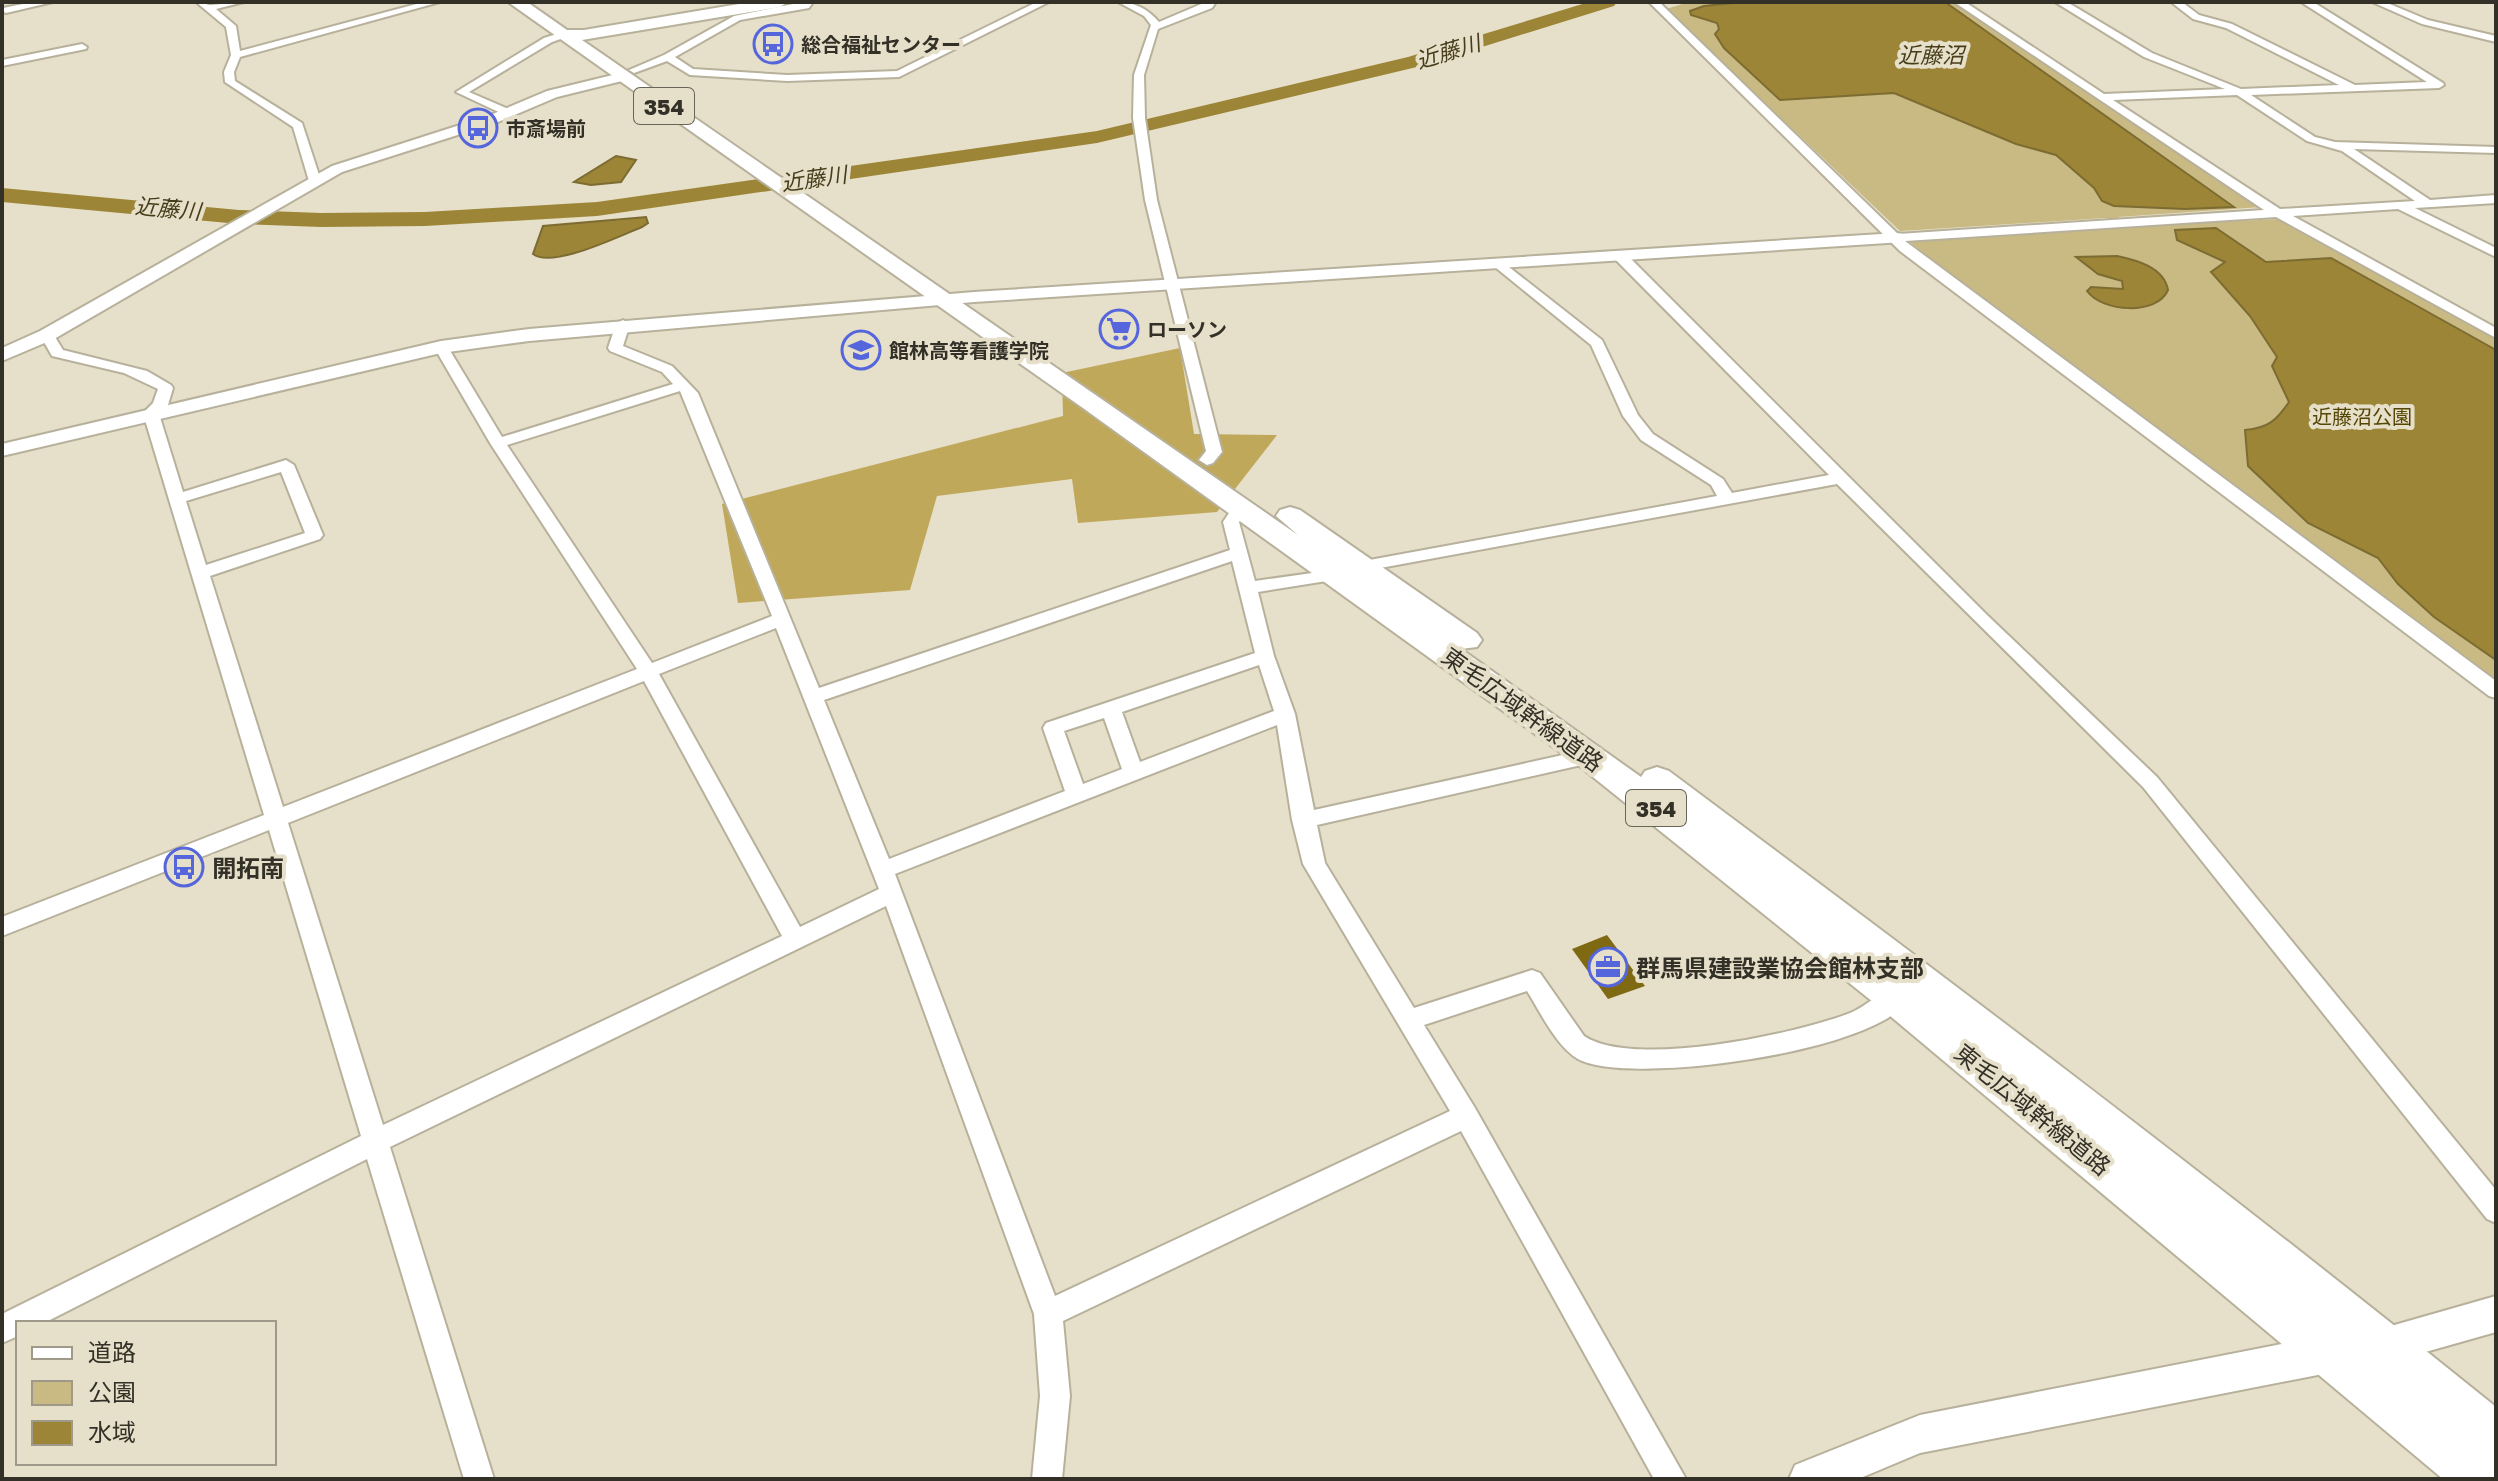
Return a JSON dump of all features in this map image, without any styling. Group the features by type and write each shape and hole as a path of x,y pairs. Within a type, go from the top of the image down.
{"highway":[{"name":"東毛広域幹線道路","path":"516,2 575,34"},
{"name":"東毛広域幹線道路","path":"534,2 628,73 786,182 1207,460 1897,998 2334,1353 2483,1479"},
{"path":"575,34 752,2"},
{"path":"575,34 780,2"},
{"name":"東毛広域幹線道路","path":"958,298 1241,508 1349,570 1619,751 1908,970 2496,1440"}],"street":[{"path":"2,21 4,7 48,2"},
{"path":"204,5 239,2"},
{"path":"236,55 435,2"},
{"path":"2,355 47,335 315,181 357,161 509,113 562,91 628,73 668,57 737,18 801,7 808,2"},
{"path":"668,57 690,72 787,78 899,74 1044,2"},
{"path":"1123,2 1150,16 1156,25"},
{"path":"1156,25 1209,6 1211,2"},
{"path":"1654,2 1905,248 2496,691"},
{"path":"1959,2 2277,213 2496,334"},
{"path":"2060,2 2148,55 2236,90 2311,139 2346,149 2427,203"},
{"path":"2176,2 2196,17 2229,26 2272,50 2313,65 2353,88"},
{"path":"2100,97 2439,85 2306,2"},
{"path":"2377,2 2425,22 2496,39"},
{"path":"204,5 231,26 236,55 229,72 230,82 298,125 315,181"},
{"path":"1156,25 1139,75 1142,137 1158,237 1214,452 1207,460"},
{"path":"509,113 461,92 548,40 575,34"},
{"path":"2,63 82,47"},
{"path":"2333,145 2496,150"},
{"path":"2,450 441,347 623,324 958,298 2496,199"},
{"path":"2400,205 2496,253"},
{"path":"1620,256 2150,782 2496,1210"},
{"path":"1500,264 1597,343 1631,416 1647,437 1717,482 1727,499"},
{"path":"623,324 615,348 667,369 691,393 887,882 1048,1314 1056,1370 1056,1431 1047,1479"},
{"path":"47,335 57,353 158,381 166,388 165,397 151,413"},
{"path":"441,347 498,443 649,673 795,939"},
{"path":"498,443 684,385"},
{"path":"151,413 479,1479"},
{"path":"177,499 286,465 314,535 200,573"},
{"path":"1248,588 1841,478"},
{"path":"1241,508 1233,515 1231,522 1265,656 1285,714 1303,820 1314,864 1466,1116 1671,1479"},
{"path":"813,697 1239,553"},
{"path":"2,927 781,619"},
{"path":"1077,795 1053,728 1265,656"},
{"path":"1111,709 1134,773"},
{"path":"18,1321 377,1141 795,939 887,882 1077,795 1285,714"},
{"path":"1303,820 1590,756"},
{"path":"1409,1020 1532,980 1575,1043 1588,1052 1639,1060 1722,1055 1820,1033 1861,1019 1897,998"},
{"path":"1048,1314 1466,1116"},
{"path":"1809,1479 1920,1434 2382,1346 2496,1314"}],"green space":[{"name":"近藤沼公園","path":"1689,2 1956,2 2261,207 2118,217 2129,226 2281,219 2496,337 2496,682 1946,272 1909,241 2115,225 2105,218 1900,231 1666,9"}],"shaded area":[{"path":"1180,348 1194,434 1277,435 1217,512 1078,523 1072,479 937,496 910,590 738,603 722,504 1063,416 1062,373"}],"water":[{"name":"近藤沼","path":"1742,2 1945,2 2234,207 2185,209 2114,206 2102,201 2094,188 2056,155 2016,144 1894,93 1780,100 1724,48 1715,34 1719,29 1717,23 1691,15 1690,11 1704,6"},
{"path":"616,156 636,160 621,182 591,185 574,182"},
{"path":"646,217 648,223 642,227 586,250 542,258 533,254 543,226"},
{"path":"2216,228 2266,262 2331,258 2496,350 2496,660 2434,617 2398,584 2378,558 2308,523 2248,466 2245,430 2271,422 2289,402 2272,366 2277,357 2250,316 2211,272 2225,262 2177,240 2175,230"},
{"path":"2117,256 2155,270 2168,290 2162,298 2153,304 2129,308 2116,307 2094,298 2087,291 2091,287 2123,289 2122,281 2098,274 2076,257"}],"building":[{"name":"群馬県建設業協会館林支部","path":"1607,935 1645,986 1608,999 1572,949"}],"waterway":[{"name":"近藤川","path":"2,195 239,217 321,220 425,219 597,209 1097,137 1414,62 1608,2"}],"place":[{"name":"総合福祉センター","path":"773,44"},
{"name":"市斎場前","path":"478,128"},
{"name":"ローソン","path":"1119,329"},
{"name":"館林高等看護学院","path":"861,350"},
{"name":"開拓南","path":"184,867"},
{"name":"群馬県建設業協会館林支部","path":"1608,967"}]}
